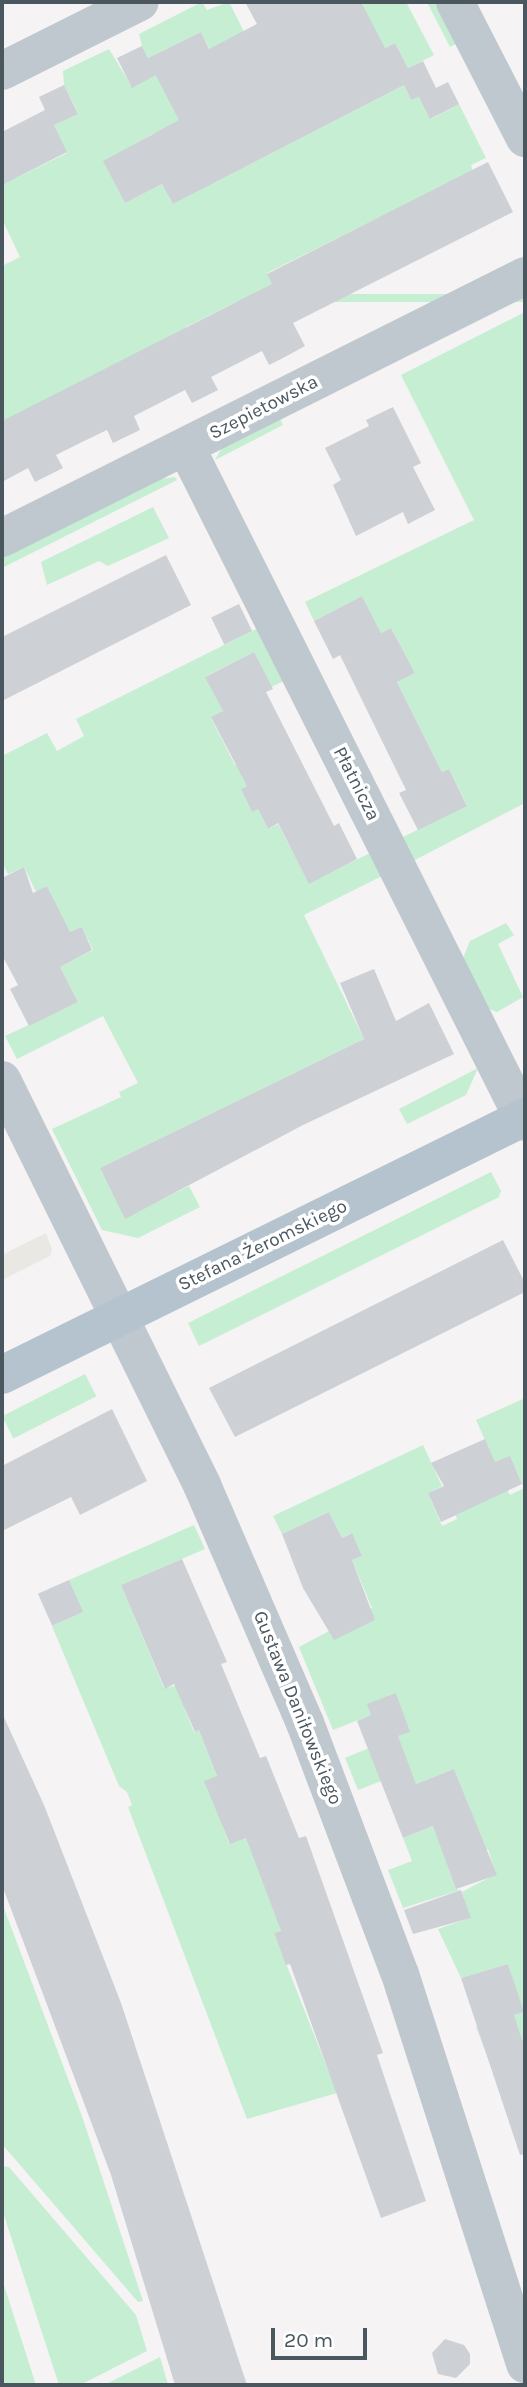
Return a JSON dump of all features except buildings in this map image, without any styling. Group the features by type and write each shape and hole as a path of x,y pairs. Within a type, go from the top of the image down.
{"main road":[{"name":"Stefana Żeromskiego","path":"2,1376 524,1119"}],"street":[{"path":"2,71 140,2"},
{"path":"455,2 525,138"},
{"name":"Szepietowska","path":"2,538 525,276"},
{"name":"Płatnicza","path":"186,447 524,1119"},
{"name":"Gustawa Daniłowskiego","path":"2,1080 120,1316 242,1573 305,1723 400,1974 525,2364"}],"shaded area":[{"path":"46,1233 52,1250 50,1256 2,1280 2,1255"}],"green space":[{"path":"202,2 207,10 229,2 261,65 363,6 361,2 406,2 434,55 408,68 395,43 368,56 212,184 404,85 411,100 419,97 431,119 459,104 486,158 471,165 473,171 267,273 287,315 238,301 186,327 202,360 2,421 2,266 20,257 2,219 2,155 14,179 67,153 54,125 78,113 64,85 63,71 109,49 132,87 156,75 222,74 201,32 148,58 139,34","holes":["154,133 187,169 198,191 173,204 162,184 125,203 104,162"]},
{"path":"427,2 440,2 460,42 450,47"},
{"path":"255,294 525,294 525,302 255,302"},
{"path":"525,312 525,803 413,861 401,838 467,805 449,769 442,772 397,682 415,673 391,628 381,633 362,596 314,621 305,602 474,520 401,375"},
{"path":"279,417 283,425 215,460 223,446"},
{"path":"175,477 177,480 2,568 2,557 158,479"},
{"path":"153,507 169,538 108,566 99,561 47,585 41,562"},
{"path":"258,628 284,681 271,687 254,652 206,676 223,711 211,718 235,765 253,756 264,778 241,789 252,811 258,809 268,829 278,824 309,883 370,853 382,876 304,915 364,1039 100,1168 125,1218 189,1186 200,1207 138,1238 102,1230 52,1129 121,1097 119,1092 138,1083 103,1016 17,1059 5,1036 78,1002 60,967 93,950 82,927 40,946 58,909 47,886 36,892 24,867 8,874 2,862 2,756 47,733 57,751 84,736 76,719"},
{"path":"506,923 514,935 498,944 523,997 497,1012 489,1009 463,958 470,941"},
{"path":"478,1068 466,1095 407,1124 399,1109"},
{"path":"491,1172 501,1191 499,1197 199,1346 188,1323"},
{"path":"85,1374 96,1396 13,1438 2,1416"},
{"path":"525,1398 525,2049 489,2061 476,2027 523,2012 508,1964 461,1978 438,1929 470,1918 462,1892 496,1874 488,1849 447,1864 456,1889 460,1890 403,1908 388,1870 412,1861 403,1838 471,1811 454,1769 416,1784 410,1770 358,1790 345,1758 410,1731 371,1715 333,1730 299,1647 372,1608 352,1560 362,1556 351,1533 342,1538 329,1512 282,1534 273,1516 423,1445 442,1486 428,1493 442,1526 457,1519 455,1514 507,1490 510,1495 524,1488 510,1457 495,1462 476,1420"},
{"path":"194,1525 205,1549 121,1585 164,1688 179,1685 194,1732 199,1730 217,1776 218,1813 229,1843 247,1838 281,1931 274,1933 337,2093 247,2119 128,1807 132,1805 127,1792 119,1786 52,1626 83,1612 69,1580"},
{"path":"2,1903 83,2119 143,2301 138,2302 2,2144"},
{"path":"2,2166 9,2167 136,2315 147,2351 80,2385 59,2385 2,2209"},
{"path":"2,2279 36,2385 2,2385"},
{"path":"160,2357 168,2385 104,2385"}]}
